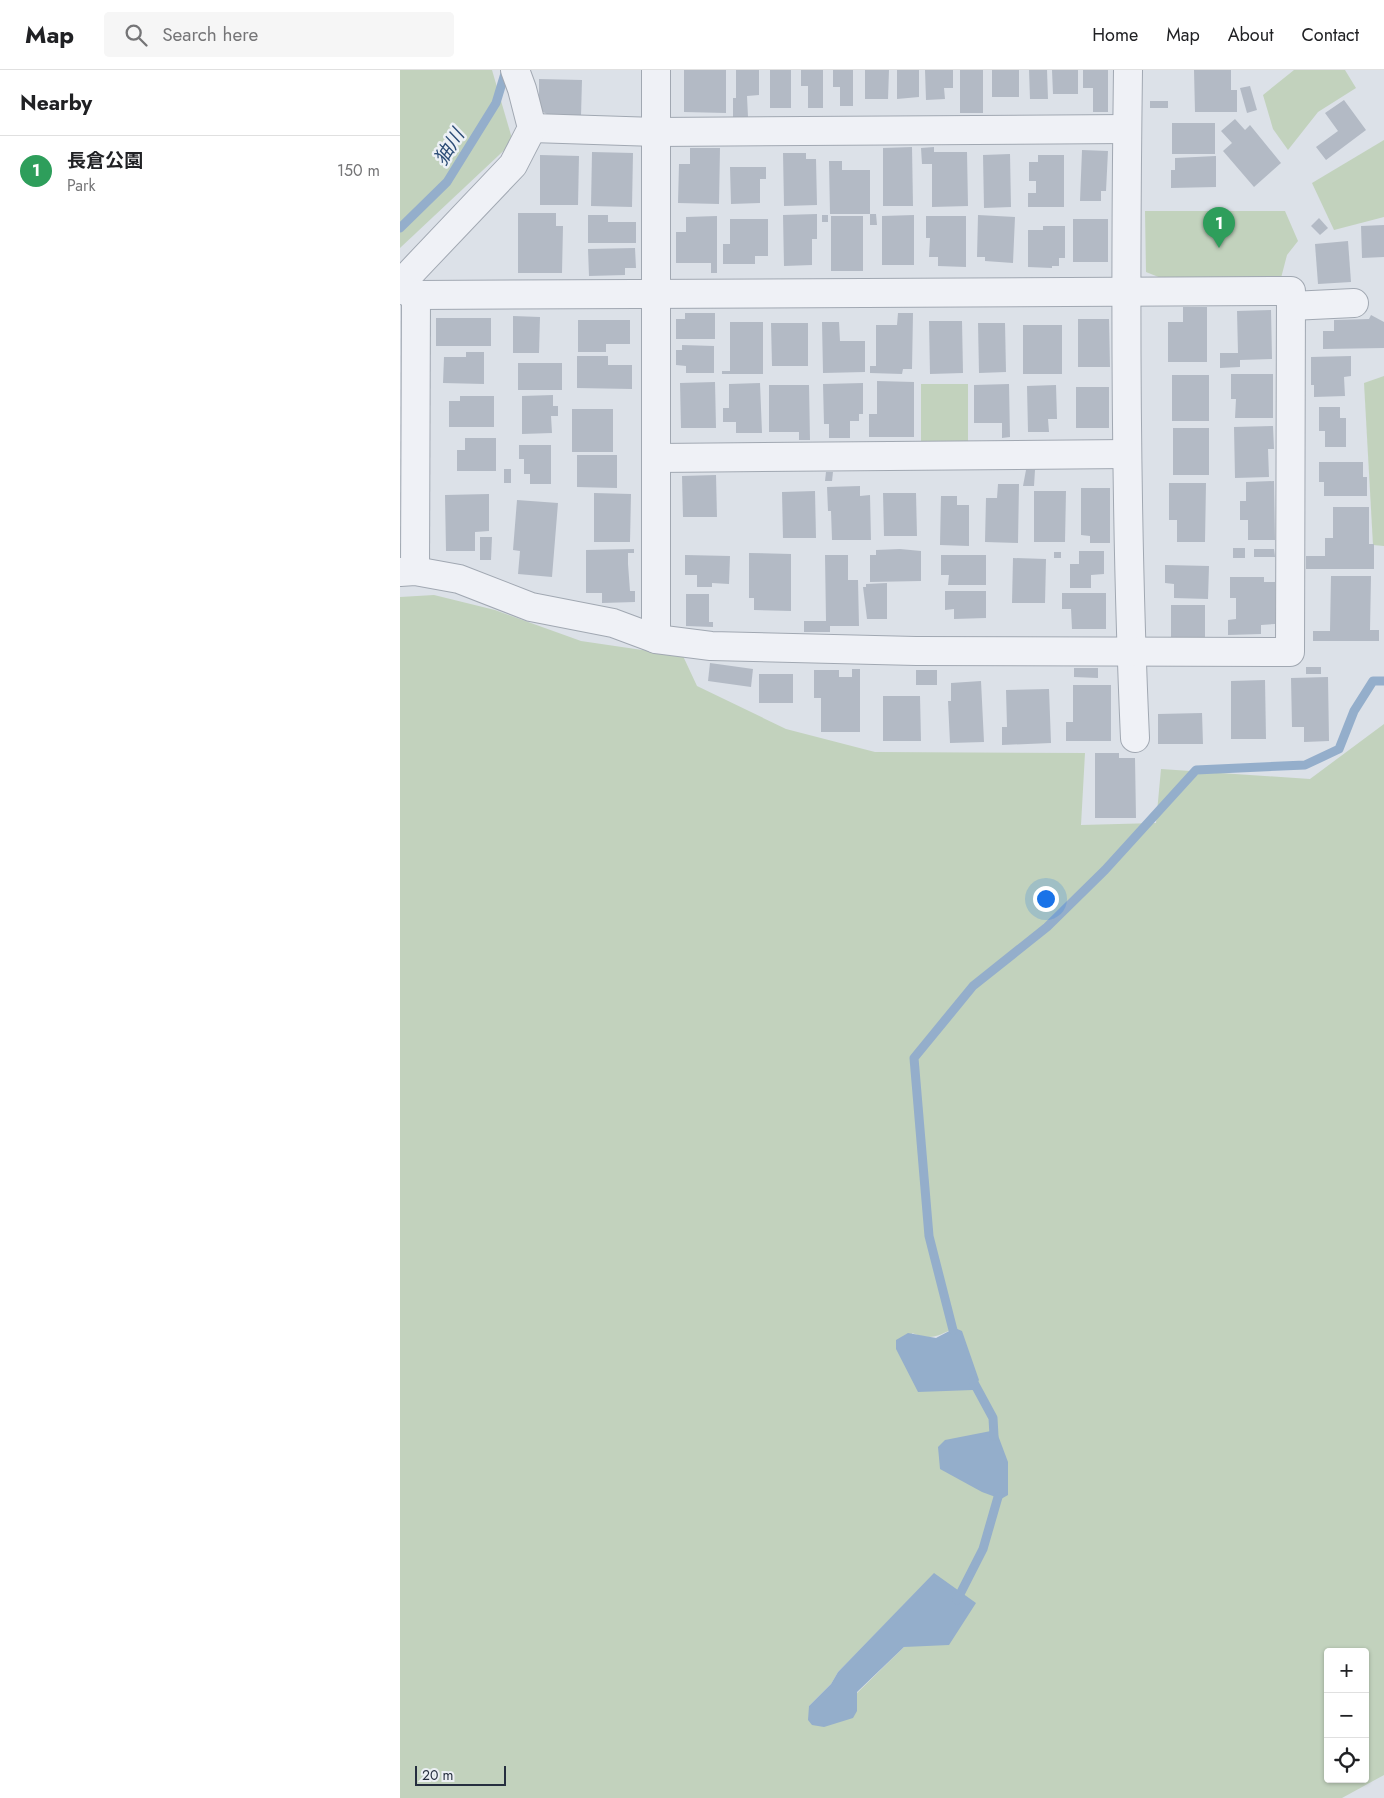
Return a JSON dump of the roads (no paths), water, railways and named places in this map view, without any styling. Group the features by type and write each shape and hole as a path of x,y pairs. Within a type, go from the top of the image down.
{"street":[{"path":"656,70 658,294 656,639"},
{"path":"1128,70 1125,291 1131,652 1135,738"},
{"path":"405,289 658,294 1291,291 1290,652 916,651 711,646 656,639 613,623 531,607 459,578 408,572 405,289 513,165 532,128 519,79"},
{"path":"532,128 656,132 1127,129"},
{"path":"1291,306 1354,303"},
{"path":"658,458 1128,454"}],"water":[{"path":"955,1328 962,1331 979,1380 973,1390 918,1392 896,1349 896,1340 908,1333 936,1338"},
{"path":"996,1430 1008,1462 1008,1495 1001,1499 982,1492 940,1469 938,1447 945,1440"},
{"path":"934,1573 976,1603 949,1645 904,1647 857,1692 857,1711 853,1718 824,1727 812,1725 808,1720 809,1706 831,1684 838,1672"}],"waterway":[{"name":"㹨川","path":"400,228 447,182 496,103 506,70"},
{"path":"953,1330 929,1236 914,1058 973,986 1047,927 1105,870 1196,770 1305,765 1339,749 1354,711 1373,681 1384,681"},
{"path":"973,1381 993,1418 994,1436"},
{"path":"957,1600 983,1549 998,1497"}],"place":[{"name":"長倉公園","path":"1219,248"}]}
